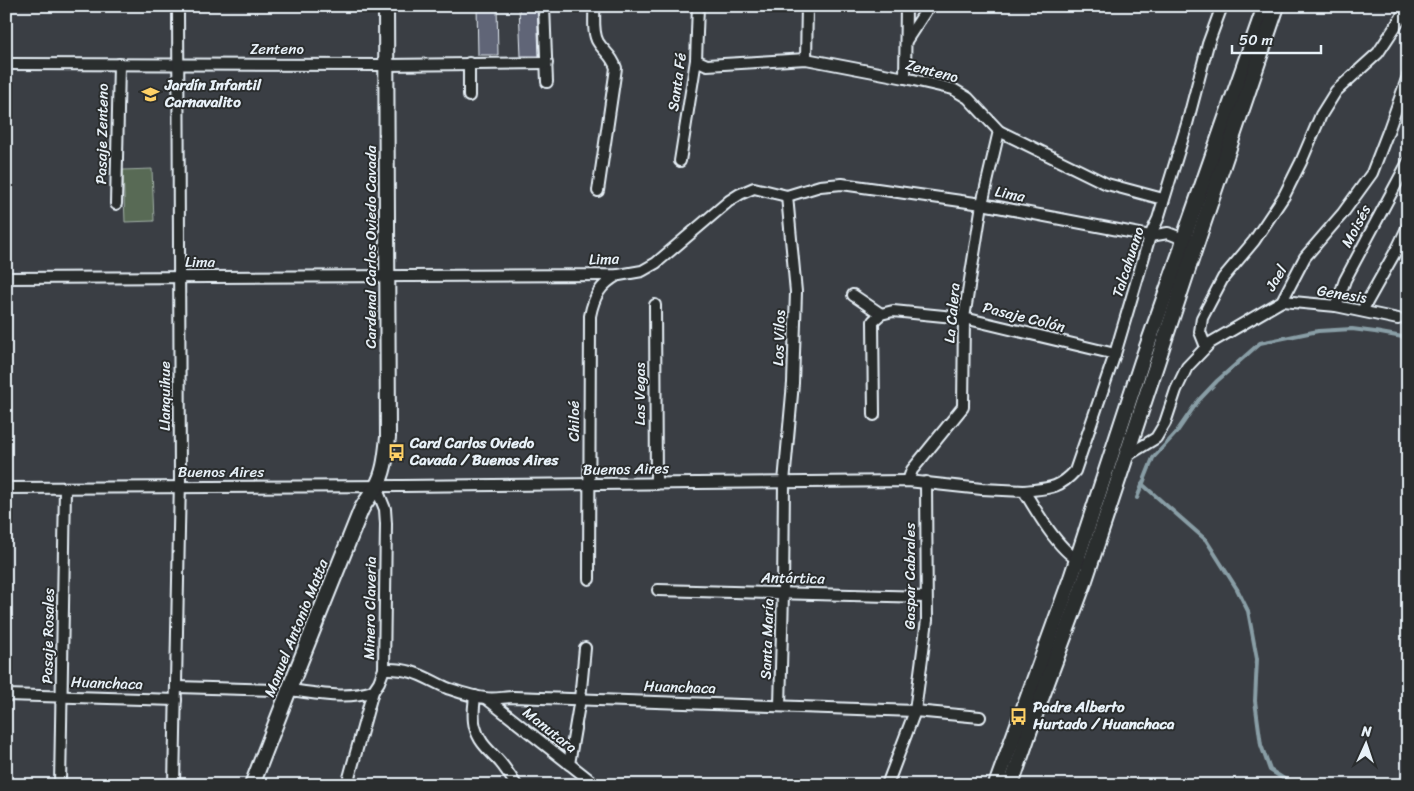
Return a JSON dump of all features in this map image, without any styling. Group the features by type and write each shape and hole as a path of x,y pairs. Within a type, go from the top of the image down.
{"main road":[{"name":"Cardenal Carlos Oviedo Cavada","path":"376,486 386,456 388,437 386,6"},
{"path":"1011,785 1128,455 1190,242 1251,64 1265,6"},
{"path":"1251,64 1278,6"},
{"path":"996,785 1077,560 1142,361 1190,242"},
{"name":"Manuel Antonio Matta","path":"252,785 282,690 361,510 376,486"}],"street":[{"name":"Llanquihue","path":"174,785 180,487 178,6"},
{"path":"544,6 547,82"},
{"path":"594,6 597,41 613,59 616,68 598,191"},
{"name":"Santa Fé","path":"680,161 696,60 698,6"},
{"path":"806,59 807,6"},
{"path":"905,78 906,6"},
{"path":"906,42 929,6"},
{"name":"Talcahuano","path":"1024,491 1052,487 1065,481 1075,471 1115,354 1150,236 1158,219 1187,124 1208,44 1222,6"},
{"path":"1206,347 1200,332 1202,318 1223,278 1254,241 1284,196 1321,115 1336,91 1378,53 1401,18 1405,6"},
{"name":"Zenteno","path":"696,60 707,65 806,59 953,89 968,98 999,131 1107,184 1163,199"},
{"path":"469,63 469,96"},
{"name":"Zenteno","path":"6,64 386,65 547,63"},
{"name":"Pasaje Zenteno","path":"116,204 119,64"},
{"name":"Jael","path":"1128,455 1156,438 1165,423 1176,390 1187,367 1210,343 1282,302 1305,258 1343,213 1372,173 1408,76"},
{"name":"La Calera","path":"908,481 912,470 963,407 964,318 982,204 999,131"},
{"name":"Moisés","path":"1336,306 1345,280 1408,162"},
{"name":"Lima","path":"6,278 619,275 642,271 656,263 729,201 754,188 787,196 820,186 842,184 982,204 1150,236 1168,233 1190,242"},
{"name":"Los Vilos","path":"784,482 793,382 796,292 787,196"},
{"path":"1158,219 1168,233"},
{"path":"1362,311 1408,226"},
{"name":"Chiloé","path":"589,579 590,316 592,305 601,288 607,281 619,275"},
{"path":"853,295 881,314 873,321 874,415"},
{"name":"Genesis","path":"1282,302 1336,306 1398,319"},
{"name":"Las Vegas","path":"655,305 656,484"},
{"name":"Pasaje Colón","path":"881,314 893,311 964,318 1115,354"},
{"name":"Buenos Aires","path":"6,488 908,481 982,490 1024,491"},
{"name":"Santa María","path":"780,706 784,482"},
{"name":"Gaspar Cabrales","path":"886,785 915,711 927,620 926,482"},
{"name":"Minero Claveria","path":"348,785 373,691 384,669 386,524 385,509 376,486"},
{"name":"Pasaje Rosales","path":"60,785 65,488"},
{"path":"1024,491 1044,522 1070,555 1090,566"},
{"name":"Antártica","path":"658,590 926,597"},
{"path":"569,764 580,699 585,648"},
{"name":"Huanchaca","path":"384,669 410,671 423,675 448,688 487,699 513,697 780,706 915,711 980,717"},
{"path":"177,687 282,690 353,695 373,691"},
{"name":"Huanchaca","path":"6,695 176,700"},
{"path":"475,696 474,727 480,740 500,762 516,785"},
{"name":"Manutara","path":"487,699 596,785"}],"green space":[{"path":"152,169 154,221 125,222 123,170"}],"building":[{"path":"477,6 497,6 498,55 478,55"},
{"path":"519,6 537,6 539,56 521,56"}],"waterway":[{"path":"1137,498 1153,458 1176,433 1198,401 1217,381 1260,343 1318,331 1352,329 1408,338"},
{"path":"1142,484 1206,540 1237,589 1248,611 1257,659 1255,701 1261,745 1270,770 1292,784 1311,785"}],"place":[{"name":"Jardín Infantil Carnavalito","path":"151,94"},
{"name":"Card Carlos Oviedo Cavada / Buenos Aires","path":"396,452"},
{"name":"Padre Alberto Hurtado / Huanchaca","path":"1019,716"}]}
